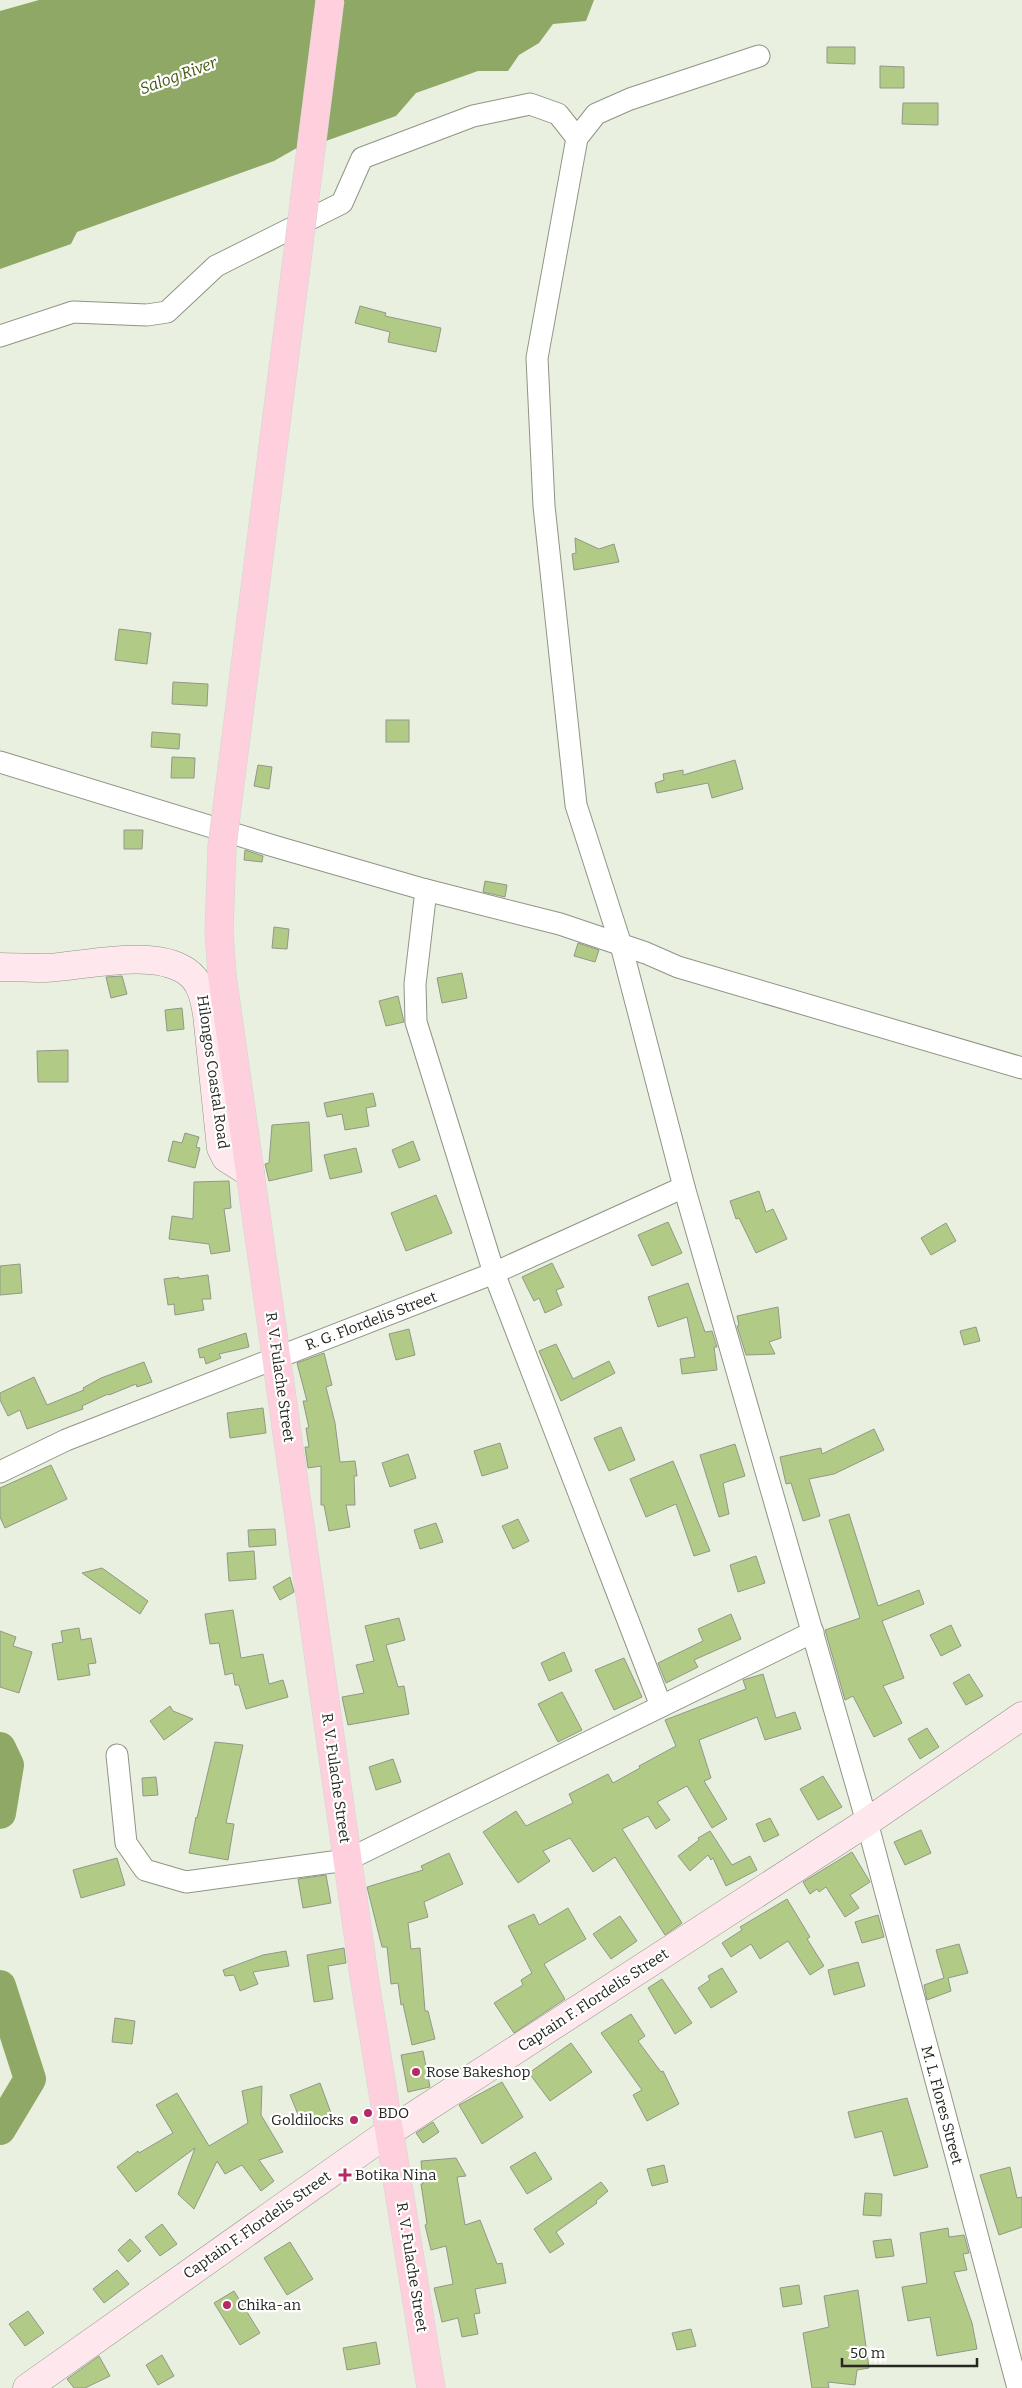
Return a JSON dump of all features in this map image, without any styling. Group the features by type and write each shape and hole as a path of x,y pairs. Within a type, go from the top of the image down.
{"main road":[{"name":"R. V. Fulache Street","path":"330,0 222,847 219,932 222,975 278,1356 347,1860 389,2132 432,2388"}],"street":[{"path":"0,336 73,312 146,315 167,312 216,266 342,203 362,158 474,116 530,104 558,114 577,138 596,114 630,99 759,56"},
{"name":"M. L. Flores Street","path":"577,138 537,358 544,506 576,805 621,944 684,1187 867,1822 1018,2388"},
{"path":"0,762 426,890 560,924 621,944 678,967 1022,1068"},
{"path":"426,890 415,984 416,1022 494,1273 661,1706"},
{"name":"Hilongos Coastal Road","path":"0,967 46,968 154,960 170,963 190,974 200,987 204,999 222,1148 226,1158 250,1170"},
{"name":"R. G. Flordelis Street","path":"0,1472 66,1440 494,1273 684,1187"},
{"path":"117,1755 126,1843 145,1870 186,1882 347,1860 813,1632"},
{"name":"Captain F. Flordelis Street","path":"27,2388 389,2132 867,1822 1022,1716"}],"water":[{"name":"Salog River","path":"39,0 594,0 586,21 553,24 539,43 519,55 508,71 478,71 416,93 396,116 323,142 295,149 274,161 77,232 71,244 0,269 0,11"}],"building":[{"path":"827,47 855,47 855,64 827,63"},
{"path":"880,66 904,67 904,88 880,88"},
{"path":"903,103 938,103 938,125 902,124"},
{"path":"360,306 386,313 385,316 441,328 436,352 388,342 390,332 355,323"},
{"path":"575,538 599,549 614,544 619,562 574,570 572,554 576,553"},
{"path":"119,629 151,633 147,664 115,660"},
{"path":"173,682 208,684 207,706 172,704"},
{"path":"386,720 409,720 409,742 386,742"},
{"path":"152,732 180,734 179,749 151,747"},
{"path":"172,757 195,758 194,778 171,778"},
{"path":"735,760 743,789 712,798 708,783 657,793 655,783 664,780 663,774 683,770 683,775"},
{"path":"258,765 272,767 269,789 254,786"},
{"path":"124,830 143,830 142,849 124,849"},
{"path":"245,850 263,856 262,862 244,860"},
{"path":"485,881 507,885 505,897 483,892"},
{"path":"274,927 289,929 287,949 272,948"},
{"path":"578,943 599,950 595,962 574,956"},
{"path":"462,973 467,998 442,1003 437,978"},
{"path":"122,976 127,994 111,998 106,977"},
{"path":"398,996 404,1022 386,1026 379,1001"},
{"path":"182,1008 184,1029 167,1031 165,1010"},
{"path":"68,1050 68,1082 38,1082 37,1051"},
{"path":"373,1093 376,1106 366,1108 369,1126 345,1130 342,1114 327,1117 324,1103"},
{"path":"309,1122 312,1171 269,1181 265,1164 269,1163 272,1125"},
{"path":"185,1133 199,1137 196,1147 200,1148 195,1168 168,1161 173,1141 182,1143"},
{"path":"413,1141 420,1160 399,1168 392,1150"},
{"path":"356,1148 362,1172 330,1179 324,1155"},
{"path":"229,1181 231,1208 224,1209 230,1251 211,1254 209,1244 169,1239 172,1216 193,1219 194,1182"},
{"path":"759,1191 766,1212 773,1209 787,1239 756,1253 739,1218 736,1219 730,1201"},
{"path":"436,1195 452,1233 406,1251 391,1213"},
{"path":"668,1222 682,1253 652,1266 638,1235"},
{"path":"946,1223 956,1241 931,1255 921,1238"},
{"path":"552,1263 564,1287 556,1290 562,1305 545,1313 539,1298 534,1301 522,1277"},
{"path":"20,1264 22,1293 0,1295 0,1266"},
{"path":"208,1275 211,1299 202,1299 204,1310 175,1315 174,1304 168,1305 164,1279"},
{"path":"688,1283 705,1332 712,1331 717,1347 714,1347 717,1370 682,1374 680,1359 695,1357 687,1317 658,1327 648,1297"},
{"path":"778,1307 781,1338 769,1342 775,1354 746,1355 737,1326 739,1325 737,1316"},
{"path":"976,1327 980,1341 964,1345 960,1331"},
{"path":"409,1329 415,1355 396,1360 389,1334"},
{"path":"246,1333 249,1347 219,1354 221,1358 206,1364 204,1357 200,1358 198,1349"},
{"path":"556,1344 573,1379 609,1361 615,1373 561,1401 539,1351"},
{"path":"324,1353 332,1385 326,1387 335,1423 340,1462 355,1461 357,1476 354,1476 355,1505 346,1505 350,1527 329,1531 324,1505 321,1505 321,1466 308,1468 305,1447 309,1447 306,1428 309,1428 303,1401 307,1401 297,1363"},
{"path":"144,1362 152,1382 137,1387 136,1384 108,1394 82,1406 83,1409 27,1429 20,1410 8,1416 0,1400 0,1393 34,1377 47,1405 84,1390 83,1388 101,1378"},
{"path":"263,1408 266,1433 230,1438 227,1413"},
{"path":"621,1427 635,1460 609,1471 594,1438"},
{"path":"874,1429 884,1450 834,1474 809,1479 820,1516 803,1521 791,1483 786,1484 780,1457 821,1448 822,1454"},
{"path":"500,1443 508,1468 482,1476 474,1451"},
{"path":"735,1444 745,1476 723,1483 729,1514 719,1517 700,1455"},
{"path":"408,1454 416,1478 390,1487 382,1463"},
{"path":"673,1461 710,1551 694,1556 676,1504 646,1517 630,1479"},
{"path":"51,1465 67,1499 5,1528 0,1517 0,1488"},
{"path":"849,1514 878,1606 919,1590 924,1604 882,1621 904,1678 883,1686 902,1723 874,1737 853,1696 845,1700 825,1630 860,1618 829,1520"},
{"path":"518,1519 529,1541 513,1549 502,1526"},
{"path":"436,1523 443,1542 420,1549 414,1530"},
{"path":"275,1529 276,1545 249,1547 248,1530"},
{"path":"254,1551 256,1579 229,1581 227,1553"},
{"path":"756,1556 765,1583 738,1592 730,1565"},
{"path":"102,1568 148,1601 140,1614 82,1573"},
{"path":"290,1577 294,1592 280,1600 273,1587"},
{"path":"233,1610 241,1658 263,1654 269,1684 283,1680 288,1697 246,1709 239,1685 235,1685 233,1673 225,1675 219,1643 210,1644 205,1614"},
{"path":"731,1614 741,1639 694,1660 698,1667 666,1683 658,1663 703,1641 698,1629"},
{"path":"399,1618 405,1640 386,1645 398,1687 404,1686 409,1714 348,1725 342,1697 364,1693 356,1665 374,1661 365,1626"},
{"path":"951,1625 961,1646 941,1656 930,1635"},
{"path":"79,1628 81,1640 91,1638 96,1663 88,1664 90,1675 58,1680 52,1644 63,1642 61,1631"},
{"path":"0,1631 16,1637 13,1646 32,1652 19,1693 0,1687"},
{"path":"564,1652 572,1671 549,1681 541,1663"},
{"path":"624,1658 642,1697 614,1710 595,1670"},
{"path":"763,1674 776,1718 795,1712 801,1729 765,1740 757,1717 699,1740 711,1778 704,1781 727,1819 712,1828 687,1786 657,1802 670,1820 656,1829 648,1816 622,1829 682,1923 665,1935 615,1857 593,1872 570,1838 543,1851 550,1861 518,1883 483,1832 516,1811 526,1826 573,1803 569,1794 608,1774 613,1783 640,1768 639,1766 676,1746 665,1720 746,1689 743,1680"},
{"path":"969,1674 983,1696 966,1705 953,1683"},
{"path":"562,1692 582,1730 558,1742 538,1704"},
{"path":"170,1706 173,1711 193,1719 164,1740 150,1721"},
{"path":"927,1728 939,1747 920,1759 908,1739"},
{"path":"215,1742 243,1745 226,1823 234,1824 228,1860 189,1853"},
{"path":"393,1759 401,1782 376,1790 369,1767"},
{"path":"823,1776 842,1807 818,1820 800,1789"},
{"path":"156,1777 158,1795 143,1796 142,1778"},
{"path":"770,1818 779,1835 764,1842 756,1824"},
{"path":"921,1830 931,1853 905,1865 894,1842"},
{"path":"710,1831 732,1865 750,1856 757,1870 726,1886 713,1858 711,1860 708,1855 690,1871 678,1856 699,1840 698,1838"},
{"path":"852,1852 870,1882 850,1895 859,1908 845,1917 826,1887 819,1892 817,1889 810,1894 803,1882"},
{"path":"449,1853 463,1884 424,1902 428,1917 408,1923 411,1949 420,1948 425,2011 428,2011 435,2039 412,2045 403,2004 401,2005 398,1983 391,1984 387,1947 382,1947 367,1887 423,1870 421,1866"},
{"path":"117,1858 125,1885 81,1898 73,1870"},
{"path":"326,1875 331,1903 303,1908 298,1879"},
{"path":"787,1899 810,1937 807,1939 824,1966 810,1975 788,1941 760,1959 751,1944 731,1957 722,1943 742,1930 740,1927"},
{"path":"568,1908 586,1939 544,1964 565,1999 514,2033 494,2003 523,1985 521,1980 532,1973 508,1926 534,1914 539,1925"},
{"path":"878,1915 884,1937 862,1943 855,1922"},
{"path":"620,1916 637,1941 611,1959 593,1934"},
{"path":"959,1944 968,1973 948,1978 951,1991 927,2000 924,1985 944,1978 936,1950"},
{"path":"344,1948 346,1963 328,1966 333,1999 314,2002 307,1955"},
{"path":"286,1951 289,1966 253,1972 258,1984 240,1991 234,1975 225,1976 223,1970 263,1955"},
{"path":"858,1962 865,1986 834,1995 828,1970"},
{"path":"722,1968 737,1992 711,2008 698,1988 710,1980 708,1976"},
{"path":"662,1979 692,2023 675,2034 648,1988"},
{"path":"631,2014 645,2036 638,2041 661,2072 663,2071 679,2104 647,2121 633,2095 642,2090 601,2033"},
{"path":"115,2018 135,2021 132,2044 112,2042"},
{"path":"571,2043 592,2072 550,2101 529,2073"},
{"name":"Rose Bakeshop","path":"423,2051 430,2087 408,2092 401,2055"},
{"path":"502,2082 523,2117 482,2144 459,2105"},
{"path":"320,2083 331,2113 302,2124 290,2095"},
{"path":"262,2086 261,2115 283,2152 259,2160 274,2181 261,2191 242,2165 225,2174 217,2161 194,2209 178,2194 195,2148 136,2192 117,2167 138,2151 139,2153 173,2133 156,2105 177,2093 209,2146 248,2123 242,2091"},
{"path":"907,2098 928,2167 894,2176 882,2131 855,2138 848,2112"},
{"path":"433,2122 439,2132 423,2143 416,2133"},
{"path":"535,2152 552,2179 527,2194 510,2167"},
{"path":"456,2158 466,2176 457,2177 465,2225 480,2220 497,2264 502,2263 506,2283 475,2289 480,2313 474,2314 478,2334 462,2337 458,2318 442,2322 434,2288 453,2284 446,2246 431,2250 425,2225 427,2224 421,2184 423,2184 421,2161"},
{"path":"664,2165 668,2182 652,2186 647,2169"},
{"path":"1010,2167 1017,2198 1022,2197 1022,2227 999,2235 980,2175"},
{"path":"601,2182 608,2191 596,2201 597,2203 556,2232 564,2244 550,2253 534,2229"},
{"path":"865,2193 882,2194 881,2216 863,2215"},
{"path":"162,2224 177,2244 160,2256 145,2237"},
{"path":"948,2228 949,2237 964,2235 969,2253 963,2254 967,2270 954,2272 972,2323 977,2349 937,2356 930,2317 908,2321 902,2287 927,2283 920,2233"},
{"path":"130,2239 141,2251 128,2262 118,2250"},
{"path":"891,2239 894,2256 876,2258 873,2241"},
{"path":"290,2242 313,2279 287,2295 264,2258"},
{"path":"117,2270 129,2284 104,2303 93,2289"},
{"path":"799,2285 802,2304 783,2307 780,2288"},
{"path":"858,2290 869,2368 857,2370 855,2385 828,2382 829,2388 812,2388 803,2333 829,2327 824,2296"},
{"path":"234,2291 260,2333 240,2345 214,2303"},
{"path":"28,2311 44,2333 25,2346 9,2324"},
{"path":"691,2329 696,2346 677,2350 672,2333"},
{"path":"376,2342 380,2364 347,2370 343,2348"},
{"path":"162,2355 174,2376 158,2385 146,2365"},
{"path":"99,2356 110,2376 85,2388 74,2388 67,2379"}],"waterway":[{"path":"0,1748 8,1765 0,1813"},
{"path":"0,1986 30,2079 0,2129"}],"place":[{"name":"Rose Bakeshop","path":"416,2072"},
{"name":"BDO","path":"368,2113"},
{"name":"Goldilocks","path":"354,2120"},
{"name":"Botika Nina","path":"345,2175"},
{"name":"Chika-an","path":"227,2305"}]}
